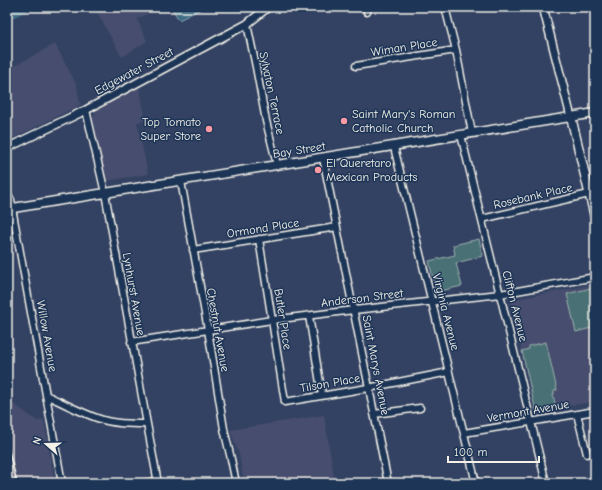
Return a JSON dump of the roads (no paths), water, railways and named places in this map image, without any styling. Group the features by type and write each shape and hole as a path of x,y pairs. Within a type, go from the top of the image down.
{"main road":[{"name":"Bay Street","path":"10,209 595,113"},
{"path":"571,117 595,217"}],"street":[{"name":"Edgewater Street","path":"7,148 86,110 247,24 268,7"},
{"path":"445,7 456,50 472,133"},
{"path":"543,7 571,117"},
{"name":"Sylvaton Terrace","path":"247,24 266,120 277,165"},
{"name":"Wiman Place","path":"356,66 456,50"},
{"name":"Lynhurst Avenue","path":"86,110 105,193 131,342 158,482"},
{"name":"Clifton Avenue","path":"461,135 546,483"},
{"name":"Virginia Avenue","path":"394,146 476,483"},
{"name":"Saint Marys Avenue","path":"323,158 388,483"},
{"name":"Chestnut Avenue","path":"181,181 224,429 236,483"},
{"name":"Willow Avenue","path":"7,193 11,200 10,209 62,483"},
{"name":"Rosebank Place","path":"482,220 589,194"},
{"name":"Ormond Place","path":"193,250 337,227"},
{"name":"Butler Place","path":"259,239 285,402"},
{"name":"Anderson Street","path":"131,342 272,320 500,294 595,277"},
{"path":"309,316 322,396"},
{"name":"Tilson Place","path":"285,402 449,372"},
{"path":"46,395 98,418 123,424 147,424"},
{"path":"374,414 420,408"},
{"name":"Vermont Avenue","path":"464,434 595,411"},
{"path":"577,414 587,454"},
{"path":"146,483 158,482"}],"railway":[{"path":"7,444 17,483"}],"place":[{"name":"Saint Mary's Roman Catholic Church","path":"344,121"},
{"name":"Top Tomato Super Store","path":"209,129"},
{"name":"El Queretaro Mexican Products","path":"318,170"}]}
